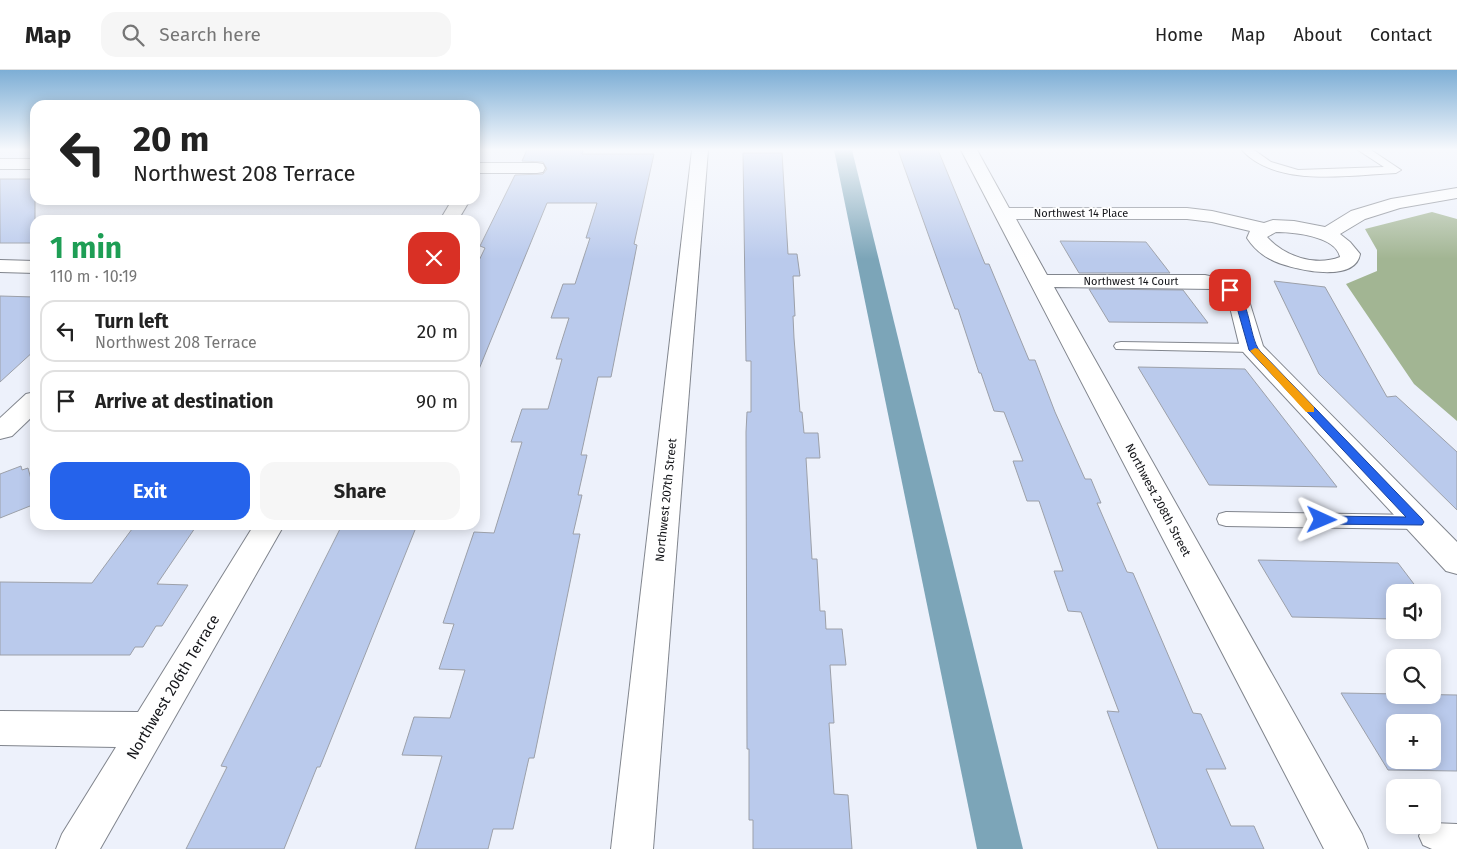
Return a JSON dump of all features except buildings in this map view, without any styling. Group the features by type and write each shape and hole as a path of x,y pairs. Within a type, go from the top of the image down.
{"street":[{"name":"Northwest 207th Street","path":"632,849 696,186"},
{"name":"Northwest 208th Street","path":"989,186 1347,849"},
{"path":"1326,235 1366,212 1398,203 1457,194"},
{"name":"Northwest 14 Place","path":"1003,213 1160,214 1262,237"},
{"path":"1273,226 1298,227 1326,235 1346,247 1350,254 1349,260 1331,266 1316,266 1283,258 1262,237 1273,226"},
{"path":"0,266 30,267"},
{"name":"Northwest 14 Court","path":"1040,281 1205,281 1221,284 1238,296 1252,348"},
{"path":"1252,348 1457,562"},
{"path":"2,430 30,405"},
{"name":"Northwest 206th Terrace","path":"77,849 265,530"},
{"path":"0,728 147,730"}],"lane":[{"path":"1121,346 1252,348"},
{"path":"1226,519 1418,522"}],"green space":[{"path":"1432,212 1457,219 1457,421 1414,384 1346,284 1377,271 1377,250 1365,229"}],"waterway":[{"path":"851,186 1000,849"}],"slow traffic":[{"path":"1255,351 1310,409"}],"route":[{"path":"1230,290 1238,296 1252,348 1418,522 1322,520"}]}
